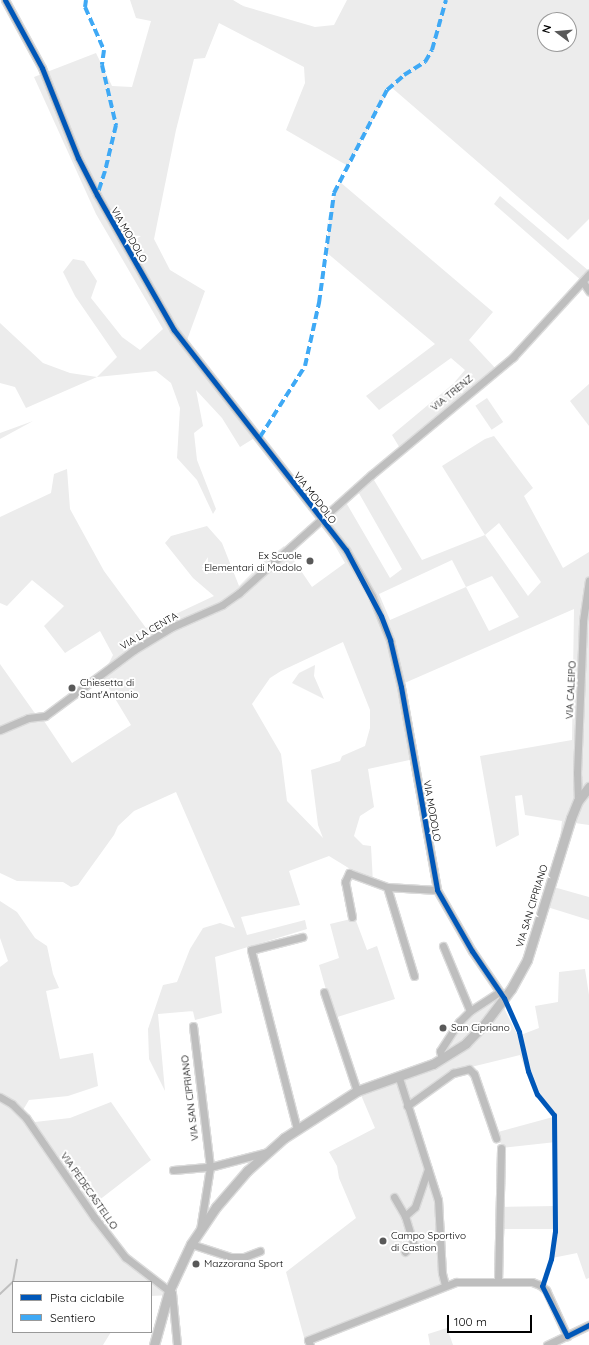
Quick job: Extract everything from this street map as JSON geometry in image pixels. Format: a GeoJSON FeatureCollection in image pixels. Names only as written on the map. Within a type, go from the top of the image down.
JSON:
{"type":"FeatureCollection","features":[{"type":"Feature","properties":{"kind":"main road","name":"VIA SAN CIPRIANO"},"geometry":{"type":"LineString","coordinates":[[154,1345],[169,1291],[191,1244],[232,1188],[267,1152],[298,1129],[357,1091],[399,1078],[442,1059],[473,1037],[530,952],[566,831],[578,801],[589,787]]}},
{"type":"Feature","properties":{"kind":"street","name":"VIA MODOLO"},"geometry":{"type":"LineString","coordinates":[[5,0],[42,68],[78,158],[97,195],[174,330],[260,437],[320,520],[346,550],[362,576],[390,640],[437,890],[457,927],[502,995]]}},
{"type":"Feature","properties":{"kind":"street","name":"VIA TRENZ"},"geometry":{"type":"LineString","coordinates":[[320,520],[456,402],[512,357],[589,274]]}},
{"type":"Feature","properties":{"kind":"street"},"geometry":{"type":"LineString","coordinates":[[583,282],[589,291]]}},
{"type":"Feature","properties":{"kind":"street","name":"VIA LA CENTA"},"geometry":{"type":"LineString","coordinates":[[0,730],[28,718],[44,716],[134,650],[172,627],[222,605],[239,594],[320,520]]}},
{"type":"Feature","properties":{"kind":"street","name":"VIA CALEIPO"},"geometry":{"type":"LineString","coordinates":[[578,801],[577,774],[583,621],[589,580]]}},
{"type":"Feature","properties":{"kind":"street"},"geometry":{"type":"LineString","coordinates":[[352,917],[345,882],[347,873],[387,887],[437,890]]}},
{"type":"Feature","properties":{"kind":"street"},"geometry":{"type":"LineString","coordinates":[[387,887],[414,976]]}},
{"type":"Feature","properties":{"kind":"street"},"geometry":{"type":"LineString","coordinates":[[298,1129],[251,950],[302,937]]}},
{"type":"Feature","properties":{"kind":"street"},"geometry":{"type":"LineString","coordinates":[[443,946],[470,1011]]}},
{"type":"Feature","properties":{"kind":"street"},"geometry":{"type":"LineString","coordinates":[[324,992],[357,1091]]}},
{"type":"Feature","properties":{"kind":"street","name":"VIA SAN CIPRIANO"},"geometry":{"type":"LineString","coordinates":[[442,1059],[440,1051],[470,1011],[502,995]]}},
{"type":"Feature","properties":{"kind":"street","name":"VIA SAN CIPRIANO"},"geometry":{"type":"LineString","coordinates":[[193,1026],[210,1167],[200,1230]]}},
{"type":"Feature","properties":{"kind":"street"},"geometry":{"type":"LineString","coordinates":[[407,1106],[453,1072],[469,1069],[474,1074],[496,1138]]}},
{"type":"Feature","properties":{"kind":"street"},"geometry":{"type":"LineString","coordinates":[[399,1078],[439,1205],[442,1273],[446,1285]]}},
{"type":"Feature","properties":{"kind":"street","name":"VIA PEDECASTELLO"},"geometry":{"type":"LineString","coordinates":[[0,1097],[12,1104],[30,1124],[94,1217],[125,1257],[169,1291]]}},
{"type":"Feature","properties":{"kind":"street"},"geometry":{"type":"LineString","coordinates":[[498,1282],[501,1148]]}},
{"type":"Feature","properties":{"kind":"street","name":"VIA SAN CIPRIANO"},"geometry":{"type":"LineString","coordinates":[[173,1170],[210,1167],[267,1152]]}},
{"type":"Feature","properties":{"kind":"street"},"geometry":{"type":"LineString","coordinates":[[405,1216],[415,1207],[428,1169]]}},
{"type":"Feature","properties":{"kind":"street"},"geometry":{"type":"LineString","coordinates":[[394,1197],[405,1216],[413,1243],[405,1252]]}},
{"type":"Feature","properties":{"kind":"street"},"geometry":{"type":"LineString","coordinates":[[191,1244],[231,1257],[244,1257],[260,1251]]}},
{"type":"Feature","properties":{"kind":"street"},"geometry":{"type":"LineString","coordinates":[[309,1342],[456,1282],[532,1282],[542,1286],[567,1336]]}},
{"type":"Feature","properties":{"kind":"street"},"geometry":{"type":"LineString","coordinates":[[169,1291],[173,1299],[177,1345]]}},
{"type":"Feature","properties":{"kind":"street"},"geometry":{"type":"LineString","coordinates":[[546,1345],[589,1325]]}},
{"type":"Feature","properties":{"kind":"shaded area"},"geometry":{"type":"Polygon","coordinates":[[[130,0],[233,0],[243,6],[315,27],[334,25],[347,0],[589,0],[589,219],[568,240],[391,87],[348,166],[286,130],[305,83],[304,67],[219,23],[205,58],[194,59],[176,130],[154,239],[170,270],[205,291],[187,340],[261,434],[240,447],[222,418],[196,390],[203,426],[194,433],[197,460],[216,509],[213,514],[197,480],[177,458],[180,408],[171,383],[156,371],[97,377],[117,357],[75,296],[63,272],[73,259],[84,261],[97,281],[91,298],[122,337],[140,350],[163,329],[96,214],[34,77],[96,53],[112,86],[132,87],[151,21],[136,18],[130,0]]]}},
{"type":"Feature","properties":{"kind":"shaded area"},"geometry":{"type":"Polygon","coordinates":[[[340,182],[493,312],[469,340],[497,370],[401,450],[392,435],[453,384],[465,370],[451,358],[379,410],[366,396],[435,344],[326,252],[331,204],[340,182]]]}},
{"type":"Feature","properties":{"kind":"shaded area"},"geometry":{"type":"Polygon","coordinates":[[[500,196],[589,271],[589,292],[583,282],[494,204],[500,196]]]}},
{"type":"Feature","properties":{"kind":"shaded area"},"geometry":{"type":"Polygon","coordinates":[[[0,323],[43,363],[70,373],[97,377],[26,408],[15,387],[0,383],[0,323]]]}},
{"type":"Feature","properties":{"kind":"shaded area"},"geometry":{"type":"Polygon","coordinates":[[[589,384],[589,426],[570,401],[589,384]]]}},
{"type":"Feature","properties":{"kind":"shaded area"},"geometry":{"type":"Polygon","coordinates":[[[487,398],[503,422],[492,430],[475,406],[487,398]]]}},
{"type":"Feature","properties":{"kind":"shaded area"},"geometry":{"type":"Polygon","coordinates":[[[33,421],[0,439],[0,433],[33,421]]]}},
{"type":"Feature","properties":{"kind":"shaded area"},"geometry":{"type":"Polygon","coordinates":[[[494,436],[533,488],[524,496],[563,568],[589,552],[589,825],[575,823],[563,864],[557,862],[562,821],[525,815],[522,795],[515,796],[519,835],[496,847],[480,756],[572,740],[574,609],[400,685],[414,759],[368,769],[374,807],[360,816],[354,836],[363,845],[371,846],[373,883],[329,856],[289,871],[300,905],[241,917],[247,935],[305,920],[307,929],[215,957],[222,1013],[195,1020],[193,1011],[158,1014],[165,1091],[149,1059],[148,1029],[163,985],[177,982],[190,949],[203,928],[220,923],[235,928],[176,792],[134,811],[118,826],[114,835],[78,885],[71,887],[63,882],[17,881],[0,873],[0,664],[34,712],[44,721],[72,763],[131,725],[102,677],[113,655],[100,631],[65,653],[44,626],[64,606],[32,580],[7,606],[0,603],[0,517],[51,493],[54,474],[67,469],[70,509],[104,571],[146,628],[214,596],[193,578],[165,543],[171,536],[207,526],[222,543],[239,586],[262,563],[284,546],[312,587],[345,563],[320,520],[344,499],[390,578],[402,569],[356,488],[371,475],[422,560],[485,535],[442,466],[485,439],[494,436]],[[499,523],[485,535],[528,596],[541,582],[499,523]],[[452,560],[379,594],[390,620],[466,587],[452,560]],[[492,576],[466,587],[489,631],[519,617],[492,576]],[[343,642],[281,671],[270,678],[252,704],[281,754],[287,801],[323,838],[318,825],[311,770],[340,761],[342,756],[365,746],[370,728],[370,710],[343,642]]]}},
{"type":"Feature","properties":{"kind":"shaded area"},"geometry":{"type":"Polygon","coordinates":[[[315,665],[314,676],[324,699],[292,683],[299,673],[315,665]]]}},
{"type":"Feature","properties":{"kind":"shaded area"},"geometry":{"type":"Polygon","coordinates":[[[550,886],[589,897],[589,920],[544,906],[550,886]]]}},
{"type":"Feature","properties":{"kind":"shaded area"},"geometry":{"type":"Polygon","coordinates":[[[0,901],[17,912],[35,938],[47,946],[53,974],[59,988],[46,991],[60,1059],[93,1053],[98,1086],[68,1096],[29,1100],[23,1110],[35,1122],[70,1118],[111,1102],[151,1160],[85,1211],[127,1262],[152,1281],[12,1281],[12,1333],[110,1333],[103,1345],[0,1345],[0,967],[8,961],[0,938],[0,901]]]}},
{"type":"Feature","properties":{"kind":"shaded area"},"geometry":{"type":"Polygon","coordinates":[[[355,918],[367,950],[377,946],[395,999],[334,1018],[319,965],[339,958],[330,924],[355,918]]]}},
{"type":"Feature","properties":{"kind":"shaded area"},"geometry":{"type":"Polygon","coordinates":[[[585,969],[589,995],[589,1278],[586,1279],[577,1253],[552,1258],[556,1229],[498,1229],[499,1207],[556,1206],[556,1142],[502,1148],[498,1135],[498,1132],[553,1117],[537,1088],[531,1085],[520,1055],[467,1068],[407,1105],[439,1200],[442,1285],[305,1341],[286,1272],[356,1218],[339,1178],[337,1166],[329,1152],[375,1128],[358,1088],[428,1062],[442,1054],[463,1021],[493,998],[499,998],[518,1036],[539,1028],[535,1006],[558,1002],[559,972],[585,969]]]}},
{"type":"Feature","properties":{"kind":"shaded area"},"geometry":{"type":"Polygon","coordinates":[[[152,1281],[170,1295],[152,1296],[152,1281]]]}},
{"type":"Feature","properties":{"kind":"shaded area"},"geometry":{"type":"Polygon","coordinates":[[[447,1328],[453,1345],[430,1345],[428,1334],[447,1328]]]}},
{"type":"Feature","properties":{"kind":"waterway"},"geometry":{"type":"LineString","coordinates":[[13,1281],[17,1260]]}},
{"type":"Feature","properties":{"kind":"waterway"},"geometry":{"type":"LineString","coordinates":[[0,1294],[12,1283]]}},
{"type":"Feature","properties":{"kind":"marked path"},"geometry":{"type":"LineString","coordinates":[[86,0],[85,7],[104,50],[102,65],[116,125],[105,171],[97,195]]}},
{"type":"Feature","properties":{"kind":"marked path"},"geometry":{"type":"LineString","coordinates":[[260,437],[305,366],[319,303],[334,193],[387,90],[404,75],[425,62],[432,50],[446,0]]}},
{"type":"Feature","properties":{"kind":"cycle path"},"geometry":{"type":"LineString","coordinates":[[5,0],[42,68],[78,158],[97,195],[174,330],[346,550],[381,616],[390,640],[401,687],[437,890],[472,951],[504,998],[519,1032],[528,1071],[537,1094],[554,1115],[555,1231],[551,1259],[542,1286],[567,1336],[589,1325]]}},
{"type":"Feature","properties":{"kind":"place","name":"Ex Scuole Elementari di Modolo"},"geometry":{"type":"Point","coordinates":[310,561]}},
{"type":"Feature","properties":{"kind":"place","name":"Chiesetta di Sant'Antonio"},"geometry":{"type":"Point","coordinates":[72,688]}},
{"type":"Feature","properties":{"kind":"place","name":"San Cipriano"},"geometry":{"type":"Point","coordinates":[443,1028]}},
{"type":"Feature","properties":{"kind":"place","name":"Campo Sportivo di Castion"},"geometry":{"type":"Point","coordinates":[383,1241]}},
{"type":"Feature","properties":{"kind":"place","name":"Mazzorana Sport"},"geometry":{"type":"Point","coordinates":[196,1264]}}]}
